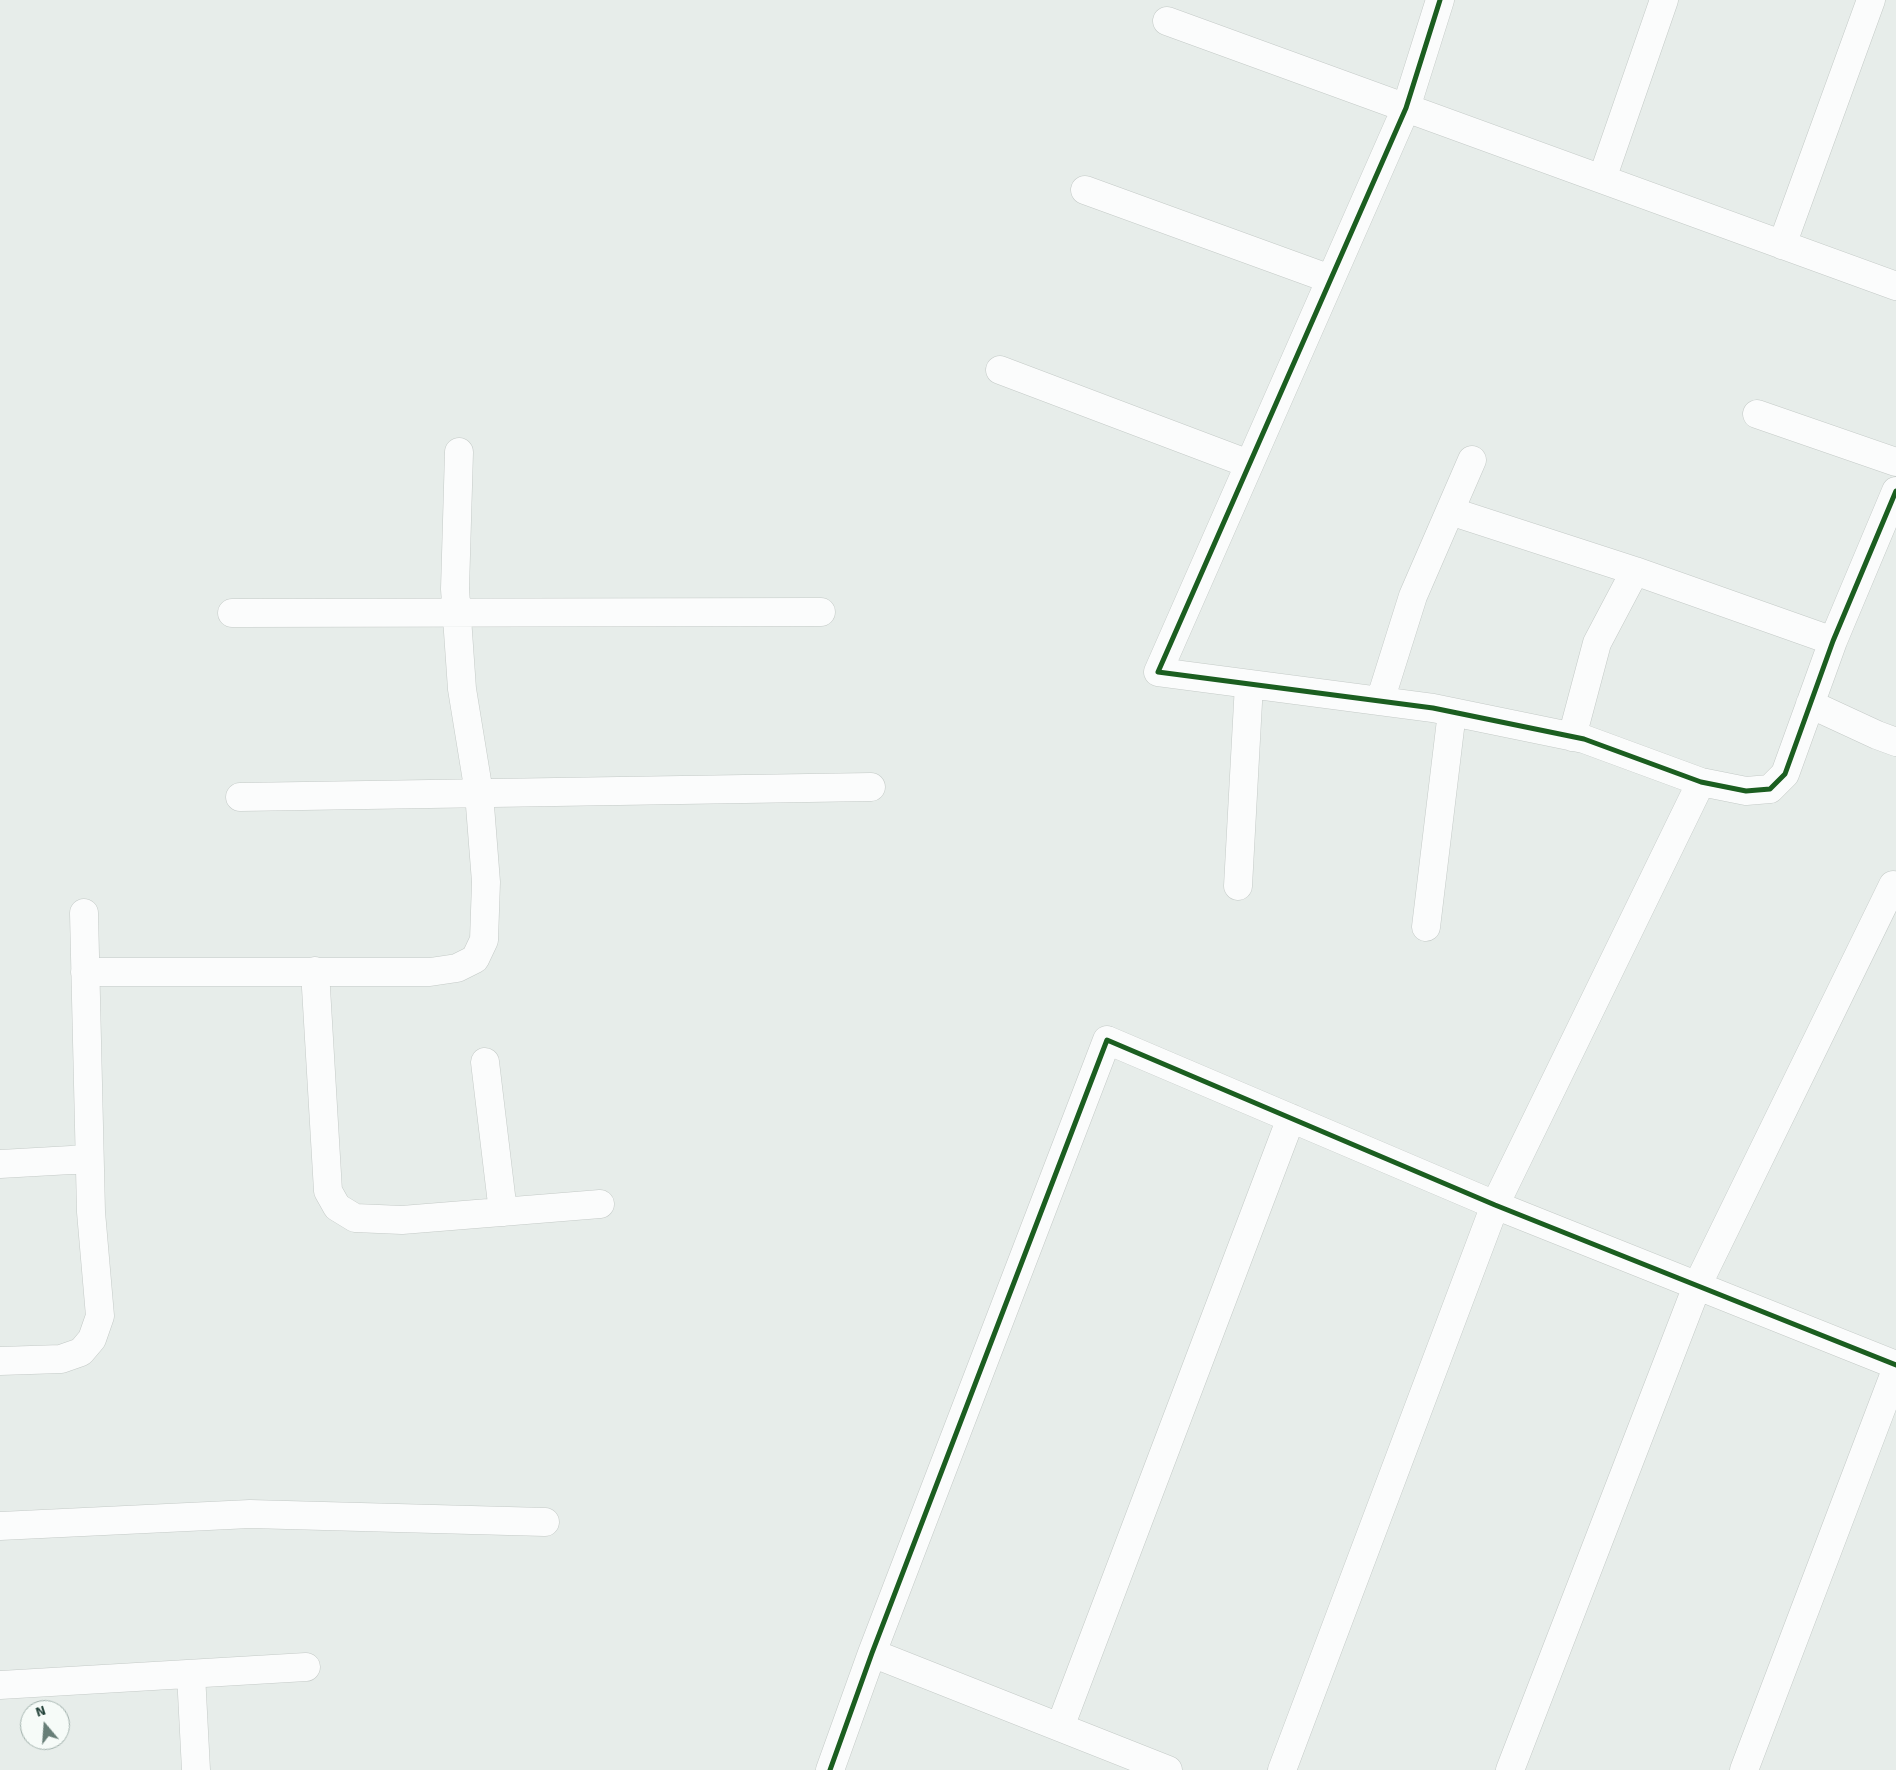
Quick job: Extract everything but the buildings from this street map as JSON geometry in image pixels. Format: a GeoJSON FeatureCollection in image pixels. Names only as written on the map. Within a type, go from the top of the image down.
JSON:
{"type":"FeatureCollection","features":[{"type":"Feature","properties":{"kind":"street"},"geometry":{"type":"LineString","coordinates":[[1440,0],[1406,108],[1158,672],[1452,712],[1584,740],[1701,782],[1746,791],[1770,788],[1785,774],[1833,641],[1894,501]]}},
{"type":"Feature","properties":{"kind":"street"},"geometry":{"type":"LineString","coordinates":[[1602,179],[1664,0]]}},
{"type":"Feature","properties":{"kind":"street"},"geometry":{"type":"LineString","coordinates":[[1782,245],[1871,0]]}},
{"type":"Feature","properties":{"kind":"street"},"geometry":{"type":"LineString","coordinates":[[1167,21],[1896,286]]}},
{"type":"Feature","properties":{"kind":"street"},"geometry":{"type":"LineString","coordinates":[[1085,190],[1330,279]]}},
{"type":"Feature","properties":{"kind":"street"},"geometry":{"type":"LineString","coordinates":[[1000,370],[1249,464]]}},
{"type":"Feature","properties":{"kind":"street"},"geometry":{"type":"LineString","coordinates":[[1757,414],[1896,462]]}},
{"type":"Feature","properties":{"kind":"street"},"geometry":{"type":"LineString","coordinates":[[85,972],[430,972],[457,968],[475,959],[484,940],[486,882],[478,793],[462,689],[455,589],[459,452]]}},
{"type":"Feature","properties":{"kind":"street"},"geometry":{"type":"LineString","coordinates":[[1380,701],[1413,596],[1472,460]]}},
{"type":"Feature","properties":{"kind":"street"},"geometry":{"type":"LineString","coordinates":[[1450,510],[1635,571],[1833,641]]}},
{"type":"Feature","properties":{"kind":"street"},"geometry":{"type":"LineString","coordinates":[[1572,737],[1597,643],[1635,571]]}},
{"type":"Feature","properties":{"kind":"street"},"geometry":{"type":"LineString","coordinates":[[232,613],[821,612]]}},
{"type":"Feature","properties":{"kind":"street"},"geometry":{"type":"LineString","coordinates":[[1238,886],[1249,684]]}},
{"type":"Feature","properties":{"kind":"street"},"geometry":{"type":"LineString","coordinates":[[1810,704],[1876,735],[1896,742]]}},
{"type":"Feature","properties":{"kind":"street"},"geometry":{"type":"LineString","coordinates":[[1426,927],[1452,712]]}},
{"type":"Feature","properties":{"kind":"street"},"geometry":{"type":"LineString","coordinates":[[1282,1770],[1495,1206],[1701,782]]}},
{"type":"Feature","properties":{"kind":"street"},"geometry":{"type":"LineString","coordinates":[[240,797],[871,787]]}},
{"type":"Feature","properties":{"kind":"street"},"geometry":{"type":"LineString","coordinates":[[1510,1770],[1696,1286],[1893,885]]}},
{"type":"Feature","properties":{"kind":"street"},"geometry":{"type":"LineString","coordinates":[[0,1360],[61,1359],[81,1352],[92,1339],[100,1316],[91,1212],[84,913]]}},
{"type":"Feature","properties":{"kind":"street"},"geometry":{"type":"LineString","coordinates":[[315,971],[328,1192],[337,1207],[355,1218],[402,1220],[600,1204]]}},
{"type":"Feature","properties":{"kind":"street"},"geometry":{"type":"LineString","coordinates":[[830,1770],[872,1653],[1107,1040],[1495,1206],[1896,1366]]}},
{"type":"Feature","properties":{"kind":"street"},"geometry":{"type":"LineString","coordinates":[[485,1062],[503,1212]]}},
{"type":"Feature","properties":{"kind":"street"},"geometry":{"type":"LineString","coordinates":[[1060,1727],[1291,1118]]}},
{"type":"Feature","properties":{"kind":"street"},"geometry":{"type":"LineString","coordinates":[[0,1164],[89,1159]]}},
{"type":"Feature","properties":{"kind":"street"},"geometry":{"type":"LineString","coordinates":[[1744,1770],[1896,1370]]}},
{"type":"Feature","properties":{"kind":"street"},"geometry":{"type":"LineString","coordinates":[[0,1526],[250,1514],[545,1522]]}},
{"type":"Feature","properties":{"kind":"street"},"geometry":{"type":"LineString","coordinates":[[872,1653],[1168,1770]]}},
{"type":"Feature","properties":{"kind":"street"},"geometry":{"type":"LineString","coordinates":[[0,1685],[306,1667]]}},
{"type":"Feature","properties":{"kind":"street"},"geometry":{"type":"LineString","coordinates":[[191,1674],[196,1770]]}},
{"type":"Feature","properties":{"kind":"cycle path"},"geometry":{"type":"LineString","coordinates":[[1440,0],[1406,108],[1158,672],[1433,708],[1584,739],[1701,782],[1746,791],[1770,789],[1785,774],[1833,641],[1896,491]]}},
{"type":"Feature","properties":{"kind":"cycle path"},"geometry":{"type":"LineString","coordinates":[[830,1770],[872,1653],[1107,1040],[1495,1205],[1896,1365]]}}]}
